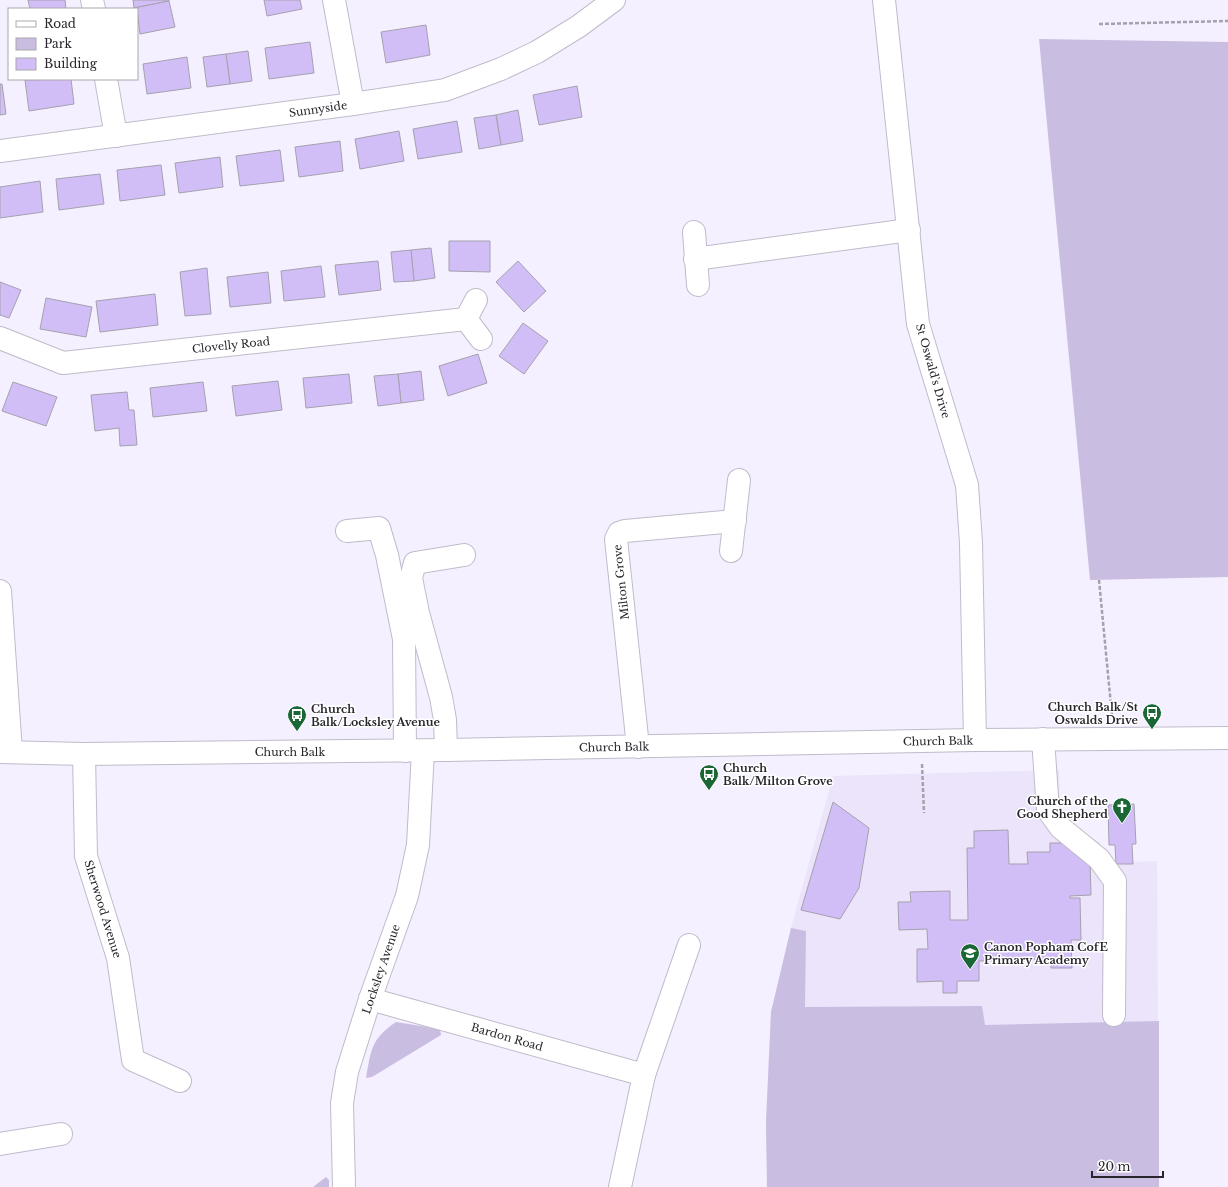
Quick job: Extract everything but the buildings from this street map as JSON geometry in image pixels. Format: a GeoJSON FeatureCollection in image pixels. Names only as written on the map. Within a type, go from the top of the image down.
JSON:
{"type":"FeatureCollection","features":[{"type":"Feature","properties":{"kind":"street"},"geometry":{"type":"LineString","coordinates":[[334,0],[353,104]]}},
{"type":"Feature","properties":{"kind":"street","name":"Sunnyside"},"geometry":{"type":"LineString","coordinates":[[0,151],[353,104],[445,90],[501,69],[537,52],[579,26],[614,0]]}},
{"type":"Feature","properties":{"kind":"street","name":"St Oswald's Drive"},"geometry":{"type":"LineString","coordinates":[[884,0],[918,324],[967,485],[971,543],[975,740]]}},
{"type":"Feature","properties":{"kind":"street"},"geometry":{"type":"LineString","coordinates":[[106,80],[116,136]]}},
{"type":"Feature","properties":{"kind":"street"},"geometry":{"type":"LineString","coordinates":[[695,259],[909,230]]}},
{"type":"Feature","properties":{"kind":"street"},"geometry":{"type":"LineString","coordinates":[[694,232],[698,285]]}},
{"type":"Feature","properties":{"kind":"street"},"geometry":{"type":"LineString","coordinates":[[476,300],[466,319],[481,339]]}},
{"type":"Feature","properties":{"kind":"street","name":"Clovelly Road"},"geometry":{"type":"LineString","coordinates":[[0,338],[63,363],[466,319]]}},
{"type":"Feature","properties":{"kind":"street"},"geometry":{"type":"LineString","coordinates":[[732,551],[739,480]]}},
{"type":"Feature","properties":{"kind":"street","name":"Milton Grove"},"geometry":{"type":"LineString","coordinates":[[638,747],[616,539],[619,533],[625,531],[735,521]]}},
{"type":"Feature","properties":{"kind":"street","name":"Locksley Avenue"},"geometry":{"type":"LineString","coordinates":[[344,1187],[342,1103],[347,1072],[370,999],[407,896],[418,845],[414,751],[404,639],[387,555],[378,528],[347,531]]}},
{"type":"Feature","properties":{"kind":"street"},"geometry":{"type":"LineString","coordinates":[[446,750],[445,720],[418,613],[411,578],[415,563],[464,555]]}},
{"type":"Feature","properties":{"kind":"street"},"geometry":{"type":"LineString","coordinates":[[0,591],[5,752]]}},
{"type":"Feature","properties":{"kind":"street","name":"Church Balk"},"geometry":{"type":"LineString","coordinates":[[5,752],[84,754],[414,751],[975,740],[1228,738]]}},
{"type":"Feature","properties":{"kind":"street"},"geometry":{"type":"LineString","coordinates":[[1043,739],[1048,810],[1061,828],[1099,859],[1115,881],[1114,1015]]}},
{"type":"Feature","properties":{"kind":"street","name":"Sherwood Avenue"},"geometry":{"type":"LineString","coordinates":[[84,754],[86,856],[118,958],[133,1060],[180,1081]]}},
{"type":"Feature","properties":{"kind":"street"},"geometry":{"type":"LineString","coordinates":[[620,1187],[644,1075],[689,945]]}},
{"type":"Feature","properties":{"kind":"street","name":"Bardon Road"},"geometry":{"type":"LineString","coordinates":[[370,999],[644,1075]]}},
{"type":"Feature","properties":{"kind":"street"},"geometry":{"type":"LineString","coordinates":[[0,1144],[61,1134]]}},
{"type":"Feature","properties":{"kind":"path"},"geometry":{"type":"LineString","coordinates":[[1099,24],[1228,21]]}},
{"type":"Feature","properties":{"kind":"path"},"geometry":{"type":"LineString","coordinates":[[1099,580],[1114,739]]}},
{"type":"Feature","properties":{"kind":"path"},"geometry":{"type":"LineString","coordinates":[[922,741],[924,813]]}},
{"type":"Feature","properties":{"kind":"shaded area","name":"Canon Popham CofE Primary Academy"},"geometry":{"type":"Polygon","coordinates":[[[1059,770],[1060,814],[1075,828],[1099,842],[1113,863],[1157,861],[1159,1187],[767,1187],[766,1122],[771,1012],[791,928],[833,776],[1059,770]]]}},
{"type":"Feature","properties":{"kind":"green space"},"geometry":{"type":"Polygon","coordinates":[[[1039,39],[1228,42],[1228,577],[1090,580],[1039,39]]]}},
{"type":"Feature","properties":{"kind":"green space"},"geometry":{"type":"Polygon","coordinates":[[[791,928],[806,931],[805,1007],[982,1006],[985,1025],[1159,1021],[1159,1187],[767,1187],[766,1122],[771,1012],[791,928]]]}},
{"type":"Feature","properties":{"kind":"green space"},"geometry":{"type":"Polygon","coordinates":[[[396,1022],[440,1029],[441,1035],[372,1077],[366,1078],[371,1052],[377,1040],[381,1034],[396,1022]]]}},
{"type":"Feature","properties":{"kind":"green space"},"geometry":{"type":"Polygon","coordinates":[[[326,1177],[329,1180],[329,1187],[313,1187],[326,1177]]]}},
{"type":"Feature","properties":{"kind":"place","name":"Church Balk/St Oswalds Drive"},"geometry":{"type":"Point","coordinates":[1152,730]}},
{"type":"Feature","properties":{"kind":"place","name":"Church Balk/Locksley Avenue"},"geometry":{"type":"Point","coordinates":[297,732]}},
{"type":"Feature","properties":{"kind":"place","name":"Church Balk/Milton Grove"},"geometry":{"type":"Point","coordinates":[709,791]}},
{"type":"Feature","properties":{"kind":"place","name":"Church of the Good Shepherd"},"geometry":{"type":"Point","coordinates":[1122,824]}},
{"type":"Feature","properties":{"kind":"place","name":"Canon Popham CofE Primary Academy"},"geometry":{"type":"Point","coordinates":[970,970]}}]}
